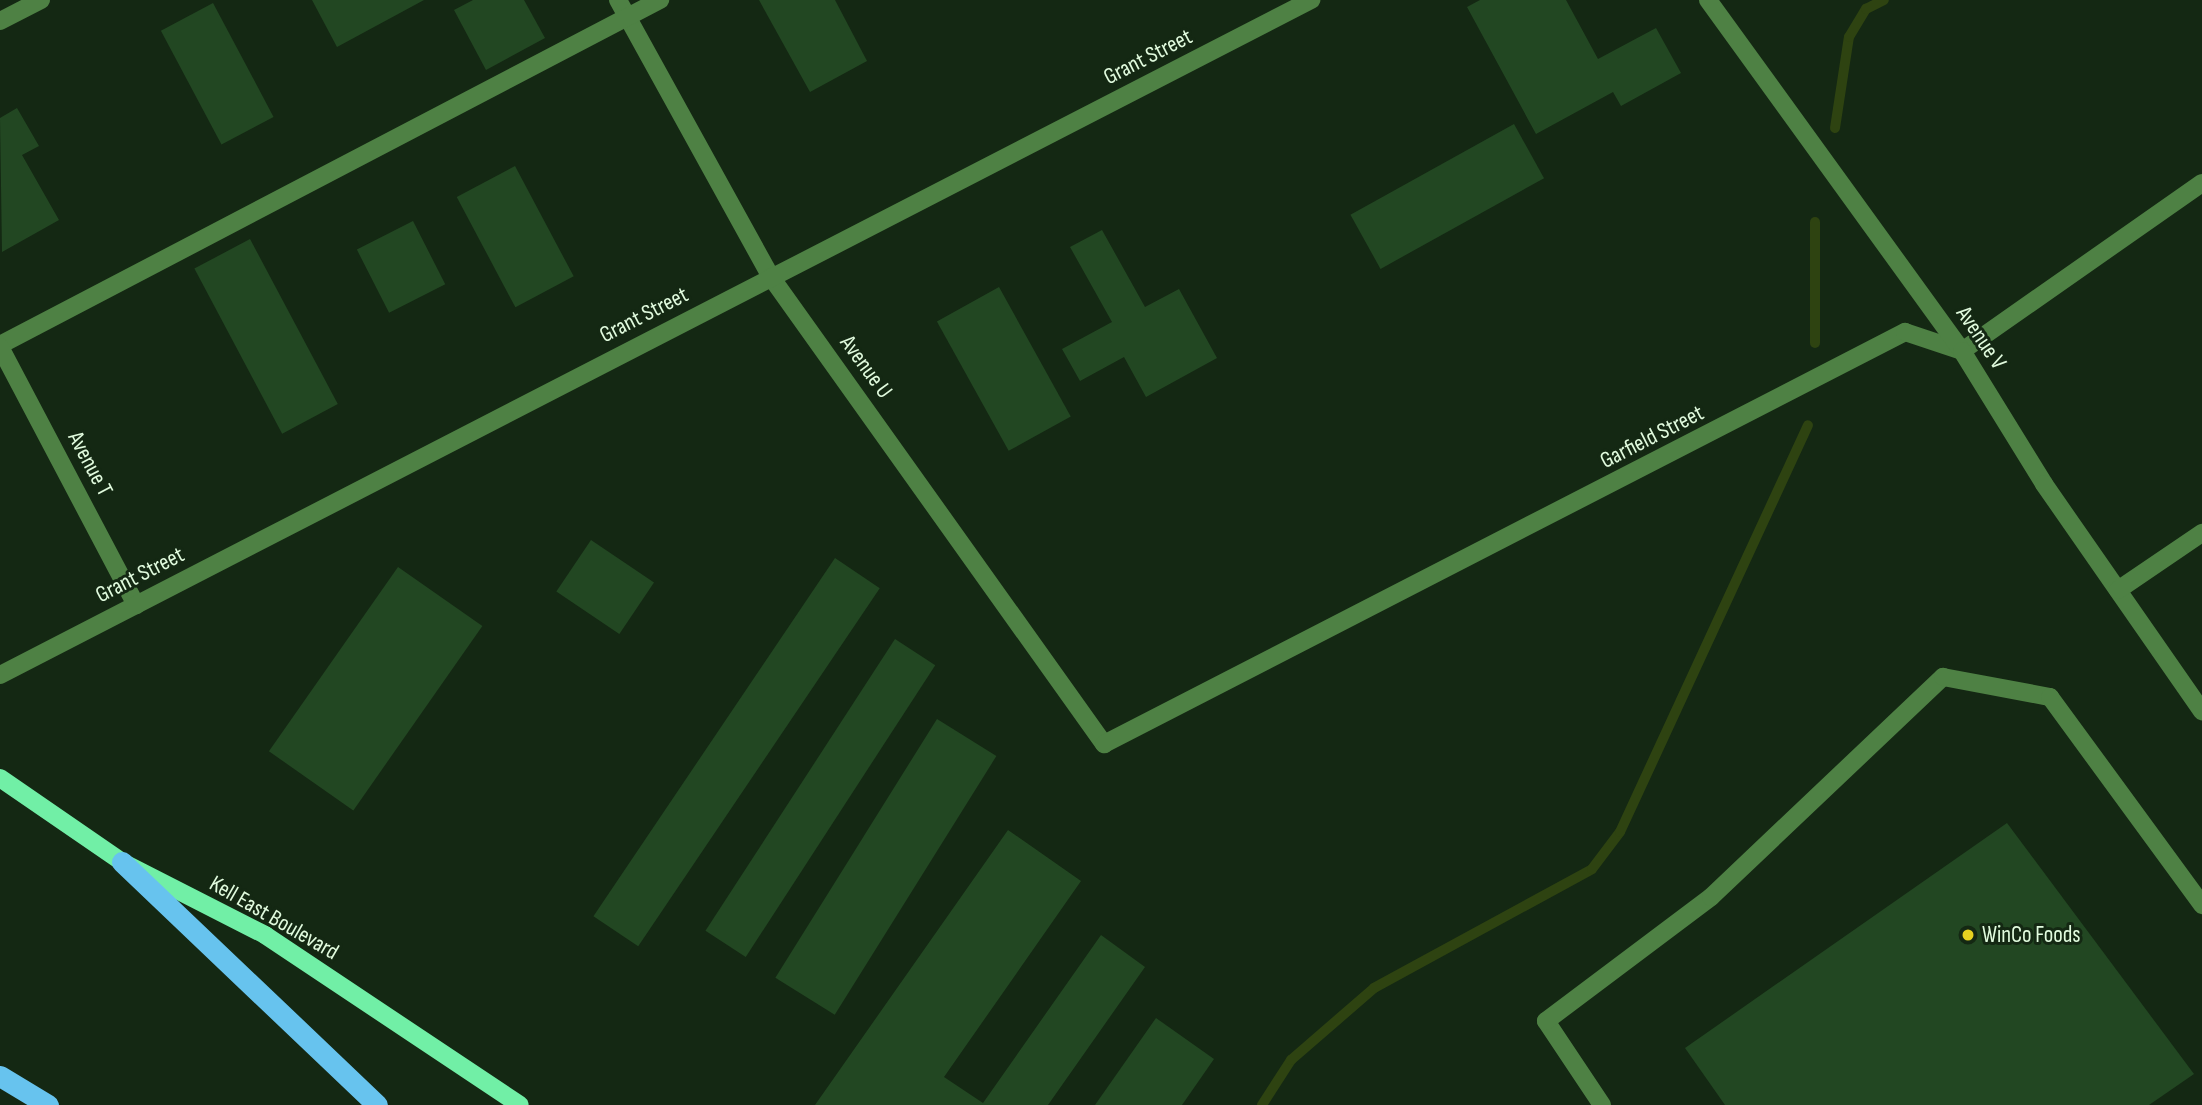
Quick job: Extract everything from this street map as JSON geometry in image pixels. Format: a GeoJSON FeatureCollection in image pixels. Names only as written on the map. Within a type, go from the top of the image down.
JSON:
{"type":"FeatureCollection","features":[{"type":"Feature","properties":{"kind":"highway"},"geometry":{"type":"LineString","coordinates":[[122,862],[377,1105]]}},
{"type":"Feature","properties":{"kind":"highway"},"geometry":{"type":"LineString","coordinates":[[0,1076],[48,1105]]}},
{"type":"Feature","properties":{"kind":"main road","name":"Kell East Boulevard"},"geometry":{"type":"LineString","coordinates":[[0,778],[122,862],[265,935],[520,1105]]}},
{"type":"Feature","properties":{"kind":"street"},"geometry":{"type":"LineString","coordinates":[[0,21],[41,0]]}},
{"type":"Feature","properties":{"kind":"street","name":"Avenue U"},"geometry":{"type":"LineString","coordinates":[[618,0],[771,277],[1104,744]]}},
{"type":"Feature","properties":{"kind":"street"},"geometry":{"type":"LineString","coordinates":[[0,346],[660,0]]}},
{"type":"Feature","properties":{"kind":"street","name":"Grant Street"},"geometry":{"type":"LineString","coordinates":[[0,676],[1311,0]]}},
{"type":"Feature","properties":{"kind":"street","name":"Avenue V"},"geometry":{"type":"LineString","coordinates":[[1707,0],[1962,351],[2118,590],[2202,711]]}},
{"type":"Feature","properties":{"kind":"street"},"geometry":{"type":"LineString","coordinates":[[1962,351],[2202,183]]}},
{"type":"Feature","properties":{"kind":"street","name":"Garfield Street"},"geometry":{"type":"LineString","coordinates":[[1104,744],[1905,331],[1962,351]]}},
{"type":"Feature","properties":{"kind":"street","name":"Avenue T"},"geometry":{"type":"LineString","coordinates":[[0,346],[136,605]]}},
{"type":"Feature","properties":{"kind":"street"},"geometry":{"type":"LineString","coordinates":[[2118,590],[2202,533]]}},
{"type":"Feature","properties":{"kind":"street"},"geometry":{"type":"LineString","coordinates":[[1602,1105],[1546,1021],[1711,897],[1943,677],[2050,697],[2202,905]]}},
{"type":"Feature","properties":{"kind":"building"},"geometry":{"type":"Polygon","coordinates":[[[312,0],[424,0],[337,47],[312,0]]]}},
{"type":"Feature","properties":{"kind":"building"},"geometry":{"type":"Polygon","coordinates":[[[473,0],[524,0],[545,38],[486,70],[454,10],[473,0]]]}},
{"type":"Feature","properties":{"kind":"building"},"geometry":{"type":"Polygon","coordinates":[[[759,0],[835,0],[867,61],[810,92],[759,0]]]}},
{"type":"Feature","properties":{"kind":"building"},"geometry":{"type":"Polygon","coordinates":[[[1480,0],[1566,0],[1598,59],[1656,28],[1681,73],[1621,106],[1613,92],[1536,134],[1467,7],[1480,0]]]}},
{"type":"Feature","properties":{"kind":"building"},"geometry":{"type":"Polygon","coordinates":[[[213,3],[274,117],[221,145],[161,31],[213,3]]]}},
{"type":"Feature","properties":{"kind":"building"},"geometry":{"type":"Polygon","coordinates":[[[17,108],[39,146],[22,155],[59,220],[2,252],[0,118],[17,108]]]}},
{"type":"Feature","properties":{"kind":"building"},"geometry":{"type":"Polygon","coordinates":[[[1514,124],[1544,178],[1381,269],[1350,215],[1514,124]]]}},
{"type":"Feature","properties":{"kind":"building"},"geometry":{"type":"Polygon","coordinates":[[[515,166],[574,276],[515,307],[457,197],[515,166]]]}},
{"type":"Feature","properties":{"kind":"building"},"geometry":{"type":"Polygon","coordinates":[[[413,221],[445,284],[389,313],[357,250],[413,221]]]}},
{"type":"Feature","properties":{"kind":"building"},"geometry":{"type":"Polygon","coordinates":[[[1102,230],[1145,307],[1179,289],[1217,358],[1146,397],[1124,357],[1080,381],[1062,349],[1112,322],[1070,247],[1102,230]]]}},
{"type":"Feature","properties":{"kind":"building"},"geometry":{"type":"Polygon","coordinates":[[[250,239],[338,404],[282,434],[194,269],[250,239]]]}},
{"type":"Feature","properties":{"kind":"building"},"geometry":{"type":"Polygon","coordinates":[[[999,287],[1071,416],[1009,451],[937,321],[999,287]]]}},
{"type":"Feature","properties":{"kind":"building"},"geometry":{"type":"Polygon","coordinates":[[[591,540],[654,582],[619,634],[556,591],[591,540]]]}},
{"type":"Feature","properties":{"kind":"building"},"geometry":{"type":"Polygon","coordinates":[[[835,558],[880,588],[638,946],[593,916],[835,558]]]}},
{"type":"Feature","properties":{"kind":"building"},"geometry":{"type":"Polygon","coordinates":[[[398,567],[482,626],[353,810],[269,751],[398,567]]]}},
{"type":"Feature","properties":{"kind":"building"},"geometry":{"type":"Polygon","coordinates":[[[895,639],[935,665],[746,957],[705,931],[895,639]]]}},
{"type":"Feature","properties":{"kind":"building"},"geometry":{"type":"Polygon","coordinates":[[[937,719],[996,756],[835,1015],[775,978],[937,719]]]}},
{"type":"Feature","properties":{"kind":"building","name":"WinCo Foods"},"geometry":{"type":"Polygon","coordinates":[[[2007,823],[2194,1074],[2149,1105],[1725,1105],[1685,1048],[2007,823]]]}},
{"type":"Feature","properties":{"kind":"building"},"geometry":{"type":"Polygon","coordinates":[[[1008,830],[1081,881],[944,1077],[983,1103],[1101,935],[1145,967],[1048,1105],[815,1105],[1008,830]]]}},
{"type":"Feature","properties":{"kind":"building"},"geometry":{"type":"Polygon","coordinates":[[[1156,1018],[1214,1059],[1182,1105],[1095,1105],[1156,1018]]]}},
{"type":"Feature","properties":{"kind":"waterway"},"geometry":{"type":"LineString","coordinates":[[1835,128],[1849,37],[1866,9],[1884,0]]}},
{"type":"Feature","properties":{"kind":"waterway"},"geometry":{"type":"LineString","coordinates":[[1815,222],[1815,343]]}},
{"type":"Feature","properties":{"kind":"waterway"},"geometry":{"type":"LineString","coordinates":[[1262,1105],[1291,1060],[1374,988],[1592,869],[1620,832],[1808,425]]}},
{"type":"Feature","properties":{"kind":"place","name":"WinCo Foods"},"geometry":{"type":"Point","coordinates":[1968,935]}}]}
